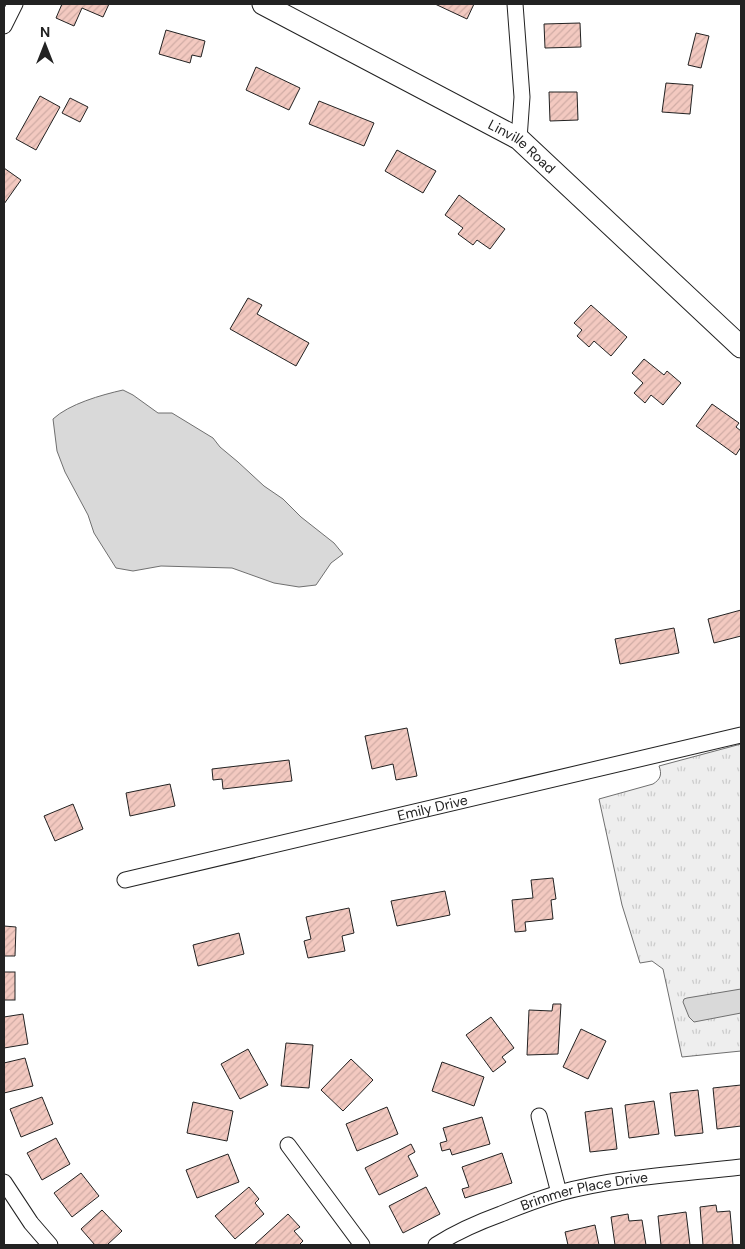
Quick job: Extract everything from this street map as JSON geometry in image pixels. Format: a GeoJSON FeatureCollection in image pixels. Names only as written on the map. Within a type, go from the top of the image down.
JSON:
{"type":"FeatureCollection","features":[{"type":"Feature","properties":{"kind":"main road","name":"Linville Road"},"geometry":{"type":"LineString","coordinates":[[263,4],[519,139],[741,347]]}},
{"type":"Feature","properties":{"kind":"street"},"geometry":{"type":"LineString","coordinates":[[4,26],[15,4]]}},
{"type":"Feature","properties":{"kind":"street"},"geometry":{"type":"LineString","coordinates":[[515,4],[522,97],[519,139]]}},
{"type":"Feature","properties":{"kind":"street","name":"Emily Drive"},"geometry":{"type":"LineString","coordinates":[[125,880],[741,735]]}},
{"type":"Feature","properties":{"kind":"street"},"geometry":{"type":"LineString","coordinates":[[538,1116],[559,1193]]}},
{"type":"Feature","properties":{"kind":"street"},"geometry":{"type":"LineString","coordinates":[[288,1145],[362,1245]]}},
{"type":"Feature","properties":{"kind":"street","name":"Brimmer Place Drive"},"geometry":{"type":"LineString","coordinates":[[436,1245],[478,1223],[559,1193],[599,1185],[741,1167]]}},
{"type":"Feature","properties":{"kind":"street"},"geometry":{"type":"LineString","coordinates":[[4,1182],[31,1223],[50,1245]]}},
{"type":"Feature","properties":{"kind":"green space"},"geometry":{"type":"Polygon","coordinates":[[[741,744],[741,1051],[682,1057],[663,969],[652,961],[640,963],[622,905],[599,799],[653,784],[660,776],[659,766],[741,744]]]}},
{"type":"Feature","properties":{"kind":"shaded area"},"geometry":{"type":"Polygon","coordinates":[[[123,390],[158,413],[172,413],[213,438],[220,447],[264,486],[283,499],[301,517],[334,543],[343,554],[331,563],[316,585],[299,587],[274,583],[232,568],[161,566],[133,571],[116,568],[94,533],[88,515],[65,472],[57,451],[53,419],[68,409],[95,397],[123,390]]]}},
{"type":"Feature","properties":{"kind":"shaded area"},"geometry":{"type":"Polygon","coordinates":[[[741,989],[741,1013],[694,1022],[689,1017],[683,1002],[687,998],[741,989]]]}},
{"type":"Feature","properties":{"kind":"building"},"geometry":{"type":"Polygon","coordinates":[[[62,4],[109,4],[103,17],[82,8],[74,26],[56,18],[62,4]]]}},
{"type":"Feature","properties":{"kind":"building"},"geometry":{"type":"Polygon","coordinates":[[[435,4],[474,4],[467,19],[435,4]]]}},
{"type":"Feature","properties":{"kind":"building"},"geometry":{"type":"Polygon","coordinates":[[[580,23],[581,47],[545,48],[544,24],[580,23]]]}},
{"type":"Feature","properties":{"kind":"building"},"geometry":{"type":"Polygon","coordinates":[[[166,30],[205,41],[201,57],[192,55],[190,63],[159,54],[166,30]]]}},
{"type":"Feature","properties":{"kind":"building"},"geometry":{"type":"Polygon","coordinates":[[[696,33],[709,36],[701,68],[688,65],[696,33]]]}},
{"type":"Feature","properties":{"kind":"building"},"geometry":{"type":"Polygon","coordinates":[[[256,67],[300,88],[289,110],[246,90],[256,67]]]}},
{"type":"Feature","properties":{"kind":"building"},"geometry":{"type":"Polygon","coordinates":[[[666,83],[693,85],[690,114],[662,112],[666,83]]]}},
{"type":"Feature","properties":{"kind":"building"},"geometry":{"type":"Polygon","coordinates":[[[549,92],[577,92],[578,120],[550,121],[549,92]]]}},
{"type":"Feature","properties":{"kind":"building"},"geometry":{"type":"Polygon","coordinates":[[[40,96],[60,107],[36,150],[16,139],[40,96]]]}},
{"type":"Feature","properties":{"kind":"building"},"geometry":{"type":"Polygon","coordinates":[[[70,98],[88,107],[80,122],[62,113],[70,98]]]}},
{"type":"Feature","properties":{"kind":"building"},"geometry":{"type":"Polygon","coordinates":[[[319,101],[374,123],[364,146],[309,124],[319,101]]]}},
{"type":"Feature","properties":{"kind":"building"},"geometry":{"type":"Polygon","coordinates":[[[397,150],[436,171],[423,193],[385,171],[397,150]]]}},
{"type":"Feature","properties":{"kind":"building"},"geometry":{"type":"Polygon","coordinates":[[[4,168],[21,180],[4,204],[4,168]]]}},
{"type":"Feature","properties":{"kind":"building"},"geometry":{"type":"Polygon","coordinates":[[[459,195],[505,229],[490,249],[477,240],[473,245],[458,234],[463,228],[445,215],[459,195]]]}},
{"type":"Feature","properties":{"kind":"building"},"geometry":{"type":"Polygon","coordinates":[[[248,298],[262,305],[257,314],[309,343],[296,366],[230,329],[248,298]]]}},
{"type":"Feature","properties":{"kind":"building"},"geometry":{"type":"Polygon","coordinates":[[[591,305],[627,337],[611,356],[594,341],[589,347],[577,336],[582,330],[574,323],[591,305]]]}},
{"type":"Feature","properties":{"kind":"building"},"geometry":{"type":"Polygon","coordinates":[[[644,359],[664,375],[667,371],[681,383],[663,405],[651,395],[645,403],[634,393],[643,383],[632,373],[644,359]]]}},
{"type":"Feature","properties":{"kind":"building"},"geometry":{"type":"Polygon","coordinates":[[[712,404],[739,423],[736,427],[741,431],[741,447],[736,455],[696,426],[712,404]]]}},
{"type":"Feature","properties":{"kind":"building"},"geometry":{"type":"Polygon","coordinates":[[[741,610],[741,636],[714,643],[708,619],[741,610]]]}},
{"type":"Feature","properties":{"kind":"building"},"geometry":{"type":"Polygon","coordinates":[[[674,628],[679,653],[620,664],[615,639],[674,628]]]}},
{"type":"Feature","properties":{"kind":"building"},"geometry":{"type":"Polygon","coordinates":[[[407,728],[417,776],[396,780],[393,764],[372,769],[365,736],[407,728]]]}},
{"type":"Feature","properties":{"kind":"building"},"geometry":{"type":"Polygon","coordinates":[[[289,760],[292,781],[223,789],[222,779],[213,780],[212,769],[289,760]]]}},
{"type":"Feature","properties":{"kind":"building"},"geometry":{"type":"Polygon","coordinates":[[[170,784],[175,806],[130,816],[126,793],[170,784]]]}},
{"type":"Feature","properties":{"kind":"building"},"geometry":{"type":"Polygon","coordinates":[[[73,804],[83,829],[55,841],[44,816],[73,804]]]}},
{"type":"Feature","properties":{"kind":"building"},"geometry":{"type":"Polygon","coordinates":[[[553,878],[556,899],[551,900],[553,919],[525,922],[526,931],[515,932],[512,900],[533,898],[531,880],[553,878]]]}},
{"type":"Feature","properties":{"kind":"building"},"geometry":{"type":"Polygon","coordinates":[[[445,891],[450,915],[397,926],[391,901],[445,891]]]}},
{"type":"Feature","properties":{"kind":"building"},"geometry":{"type":"Polygon","coordinates":[[[349,908],[354,933],[342,936],[345,951],[308,958],[304,941],[311,939],[306,917],[349,908]]]}},
{"type":"Feature","properties":{"kind":"building"},"geometry":{"type":"Polygon","coordinates":[[[4,926],[16,927],[15,956],[4,956],[4,926]]]}},
{"type":"Feature","properties":{"kind":"building"},"geometry":{"type":"Polygon","coordinates":[[[239,933],[244,954],[198,966],[193,945],[239,933]]]}},
{"type":"Feature","properties":{"kind":"building"},"geometry":{"type":"Polygon","coordinates":[[[4,972],[15,972],[15,1000],[4,1000],[4,972]]]}},
{"type":"Feature","properties":{"kind":"building"},"geometry":{"type":"Polygon","coordinates":[[[553,1004],[561,1004],[558,1054],[527,1055],[529,1010],[552,1011],[553,1004]]]}},
{"type":"Feature","properties":{"kind":"building"},"geometry":{"type":"Polygon","coordinates":[[[23,1014],[28,1044],[4,1048],[4,1017],[23,1014]]]}},
{"type":"Feature","properties":{"kind":"building"},"geometry":{"type":"Polygon","coordinates":[[[491,1017],[514,1048],[502,1057],[506,1062],[493,1072],[466,1035],[491,1017]]]}},
{"type":"Feature","properties":{"kind":"building"},"geometry":{"type":"Polygon","coordinates":[[[581,1029],[606,1041],[588,1079],[563,1067],[581,1029]]]}},
{"type":"Feature","properties":{"kind":"building"},"geometry":{"type":"Polygon","coordinates":[[[286,1043],[313,1045],[309,1088],[281,1086],[286,1043]]]}},
{"type":"Feature","properties":{"kind":"building"},"geometry":{"type":"Polygon","coordinates":[[[248,1049],[268,1085],[240,1099],[221,1064],[248,1049]]]}},
{"type":"Feature","properties":{"kind":"building"},"geometry":{"type":"Polygon","coordinates":[[[25,1058],[33,1086],[4,1093],[4,1063],[25,1058]]]}},
{"type":"Feature","properties":{"kind":"building"},"geometry":{"type":"Polygon","coordinates":[[[351,1059],[373,1080],[343,1111],[321,1090],[351,1059]]]}},
{"type":"Feature","properties":{"kind":"building"},"geometry":{"type":"Polygon","coordinates":[[[442,1062],[484,1077],[474,1106],[432,1091],[442,1062]]]}},
{"type":"Feature","properties":{"kind":"building"},"geometry":{"type":"Polygon","coordinates":[[[741,1085],[741,1126],[717,1129],[713,1088],[741,1085]]]}},
{"type":"Feature","properties":{"kind":"building"},"geometry":{"type":"Polygon","coordinates":[[[698,1090],[703,1133],[675,1136],[670,1093],[698,1090]]]}},
{"type":"Feature","properties":{"kind":"building"},"geometry":{"type":"Polygon","coordinates":[[[42,1097],[53,1124],[21,1137],[10,1109],[42,1097]]]}},
{"type":"Feature","properties":{"kind":"building"},"geometry":{"type":"Polygon","coordinates":[[[654,1101],[659,1134],[629,1138],[625,1105],[654,1101]]]}},
{"type":"Feature","properties":{"kind":"building"},"geometry":{"type":"Polygon","coordinates":[[[193,1102],[233,1111],[227,1141],[187,1133],[193,1102]]]}},
{"type":"Feature","properties":{"kind":"building"},"geometry":{"type":"Polygon","coordinates":[[[387,1107],[398,1134],[357,1151],[346,1124],[387,1107]]]}},
{"type":"Feature","properties":{"kind":"building"},"geometry":{"type":"Polygon","coordinates":[[[612,1108],[617,1149],[590,1152],[585,1112],[612,1108]]]}},
{"type":"Feature","properties":{"kind":"building"},"geometry":{"type":"Polygon","coordinates":[[[482,1117],[490,1144],[452,1155],[450,1149],[442,1151],[440,1143],[447,1141],[443,1128],[482,1117]]]}},
{"type":"Feature","properties":{"kind":"building"},"geometry":{"type":"Polygon","coordinates":[[[56,1138],[70,1164],[42,1180],[27,1153],[56,1138]]]}},
{"type":"Feature","properties":{"kind":"building"},"geometry":{"type":"Polygon","coordinates":[[[411,1144],[415,1152],[408,1156],[418,1176],[379,1195],[365,1168],[411,1144]]]}},
{"type":"Feature","properties":{"kind":"building"},"geometry":{"type":"Polygon","coordinates":[[[502,1153],[512,1183],[465,1198],[462,1189],[469,1187],[462,1167],[502,1153]]]}},
{"type":"Feature","properties":{"kind":"building"},"geometry":{"type":"Polygon","coordinates":[[[228,1154],[239,1182],[197,1198],[186,1170],[228,1154]]]}},
{"type":"Feature","properties":{"kind":"building"},"geometry":{"type":"Polygon","coordinates":[[[81,1173],[99,1196],[72,1217],[54,1193],[81,1173]]]}},
{"type":"Feature","properties":{"kind":"building"},"geometry":{"type":"Polygon","coordinates":[[[249,1187],[259,1199],[255,1203],[264,1214],[235,1239],[215,1216],[249,1187]]]}},
{"type":"Feature","properties":{"kind":"building"},"geometry":{"type":"Polygon","coordinates":[[[426,1187],[440,1214],[403,1233],[389,1206],[426,1187]]]}},
{"type":"Feature","properties":{"kind":"building"},"geometry":{"type":"Polygon","coordinates":[[[716,1205],[717,1212],[730,1211],[733,1245],[703,1245],[700,1207],[716,1205]]]}},
{"type":"Feature","properties":{"kind":"building"},"geometry":{"type":"Polygon","coordinates":[[[102,1210],[122,1231],[107,1245],[95,1245],[81,1229],[102,1210]]]}},
{"type":"Feature","properties":{"kind":"building"},"geometry":{"type":"Polygon","coordinates":[[[686,1212],[690,1245],[661,1245],[658,1216],[686,1212]]]}},
{"type":"Feature","properties":{"kind":"building"},"geometry":{"type":"Polygon","coordinates":[[[288,1214],[300,1227],[294,1231],[303,1241],[299,1245],[254,1245],[288,1214]]]}},
{"type":"Feature","properties":{"kind":"building"},"geometry":{"type":"Polygon","coordinates":[[[628,1214],[629,1221],[642,1220],[646,1245],[615,1245],[611,1217],[628,1214]]]}},
{"type":"Feature","properties":{"kind":"building"},"geometry":{"type":"Polygon","coordinates":[[[595,1225],[599,1245],[568,1245],[565,1232],[595,1225]]]}}]}
